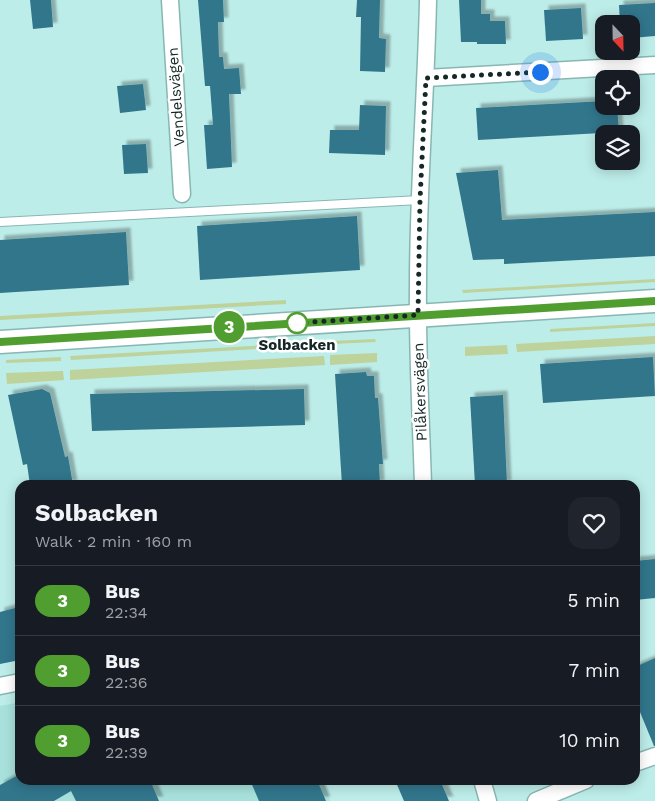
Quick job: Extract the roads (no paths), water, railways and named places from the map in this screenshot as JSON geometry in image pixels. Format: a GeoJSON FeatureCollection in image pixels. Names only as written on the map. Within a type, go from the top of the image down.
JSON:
{"type":"FeatureCollection","features":[{"type":"Feature","properties":{"kind":"street","name":"Vendelsvägen"},"geometry":{"type":"LineString","coordinates":[[170,0],[182,194]]}},
{"type":"Feature","properties":{"kind":"street","name":"Pilåkersvägen"},"geometry":{"type":"LineString","coordinates":[[423,480],[418,315],[420,200],[428,0]]}},
{"type":"Feature","properties":{"kind":"street"},"geometry":{"type":"LineString","coordinates":[[426,78],[655,65]]}},
{"type":"Feature","properties":{"kind":"street"},"geometry":{"type":"LineString","coordinates":[[0,342],[655,301]]}},
{"type":"Feature","properties":{"kind":"street"},"geometry":{"type":"LineString","coordinates":[[0,686],[15,683]]}},
{"type":"Feature","properties":{"kind":"street"},"geometry":{"type":"LineString","coordinates":[[640,761],[655,756]]}},
{"type":"Feature","properties":{"kind":"street"},"geometry":{"type":"LineString","coordinates":[[483,785],[488,801]]}},
{"type":"Feature","properties":{"kind":"street"},"geometry":{"type":"LineString","coordinates":[[536,801],[574,785]]}},
{"type":"Feature","properties":{"kind":"lane"},"geometry":{"type":"LineString","coordinates":[[0,222],[420,200]]}},
{"type":"Feature","properties":{"kind":"place","name":"Solbacken"},"geometry":{"type":"Point","coordinates":[297,323]}}]}
